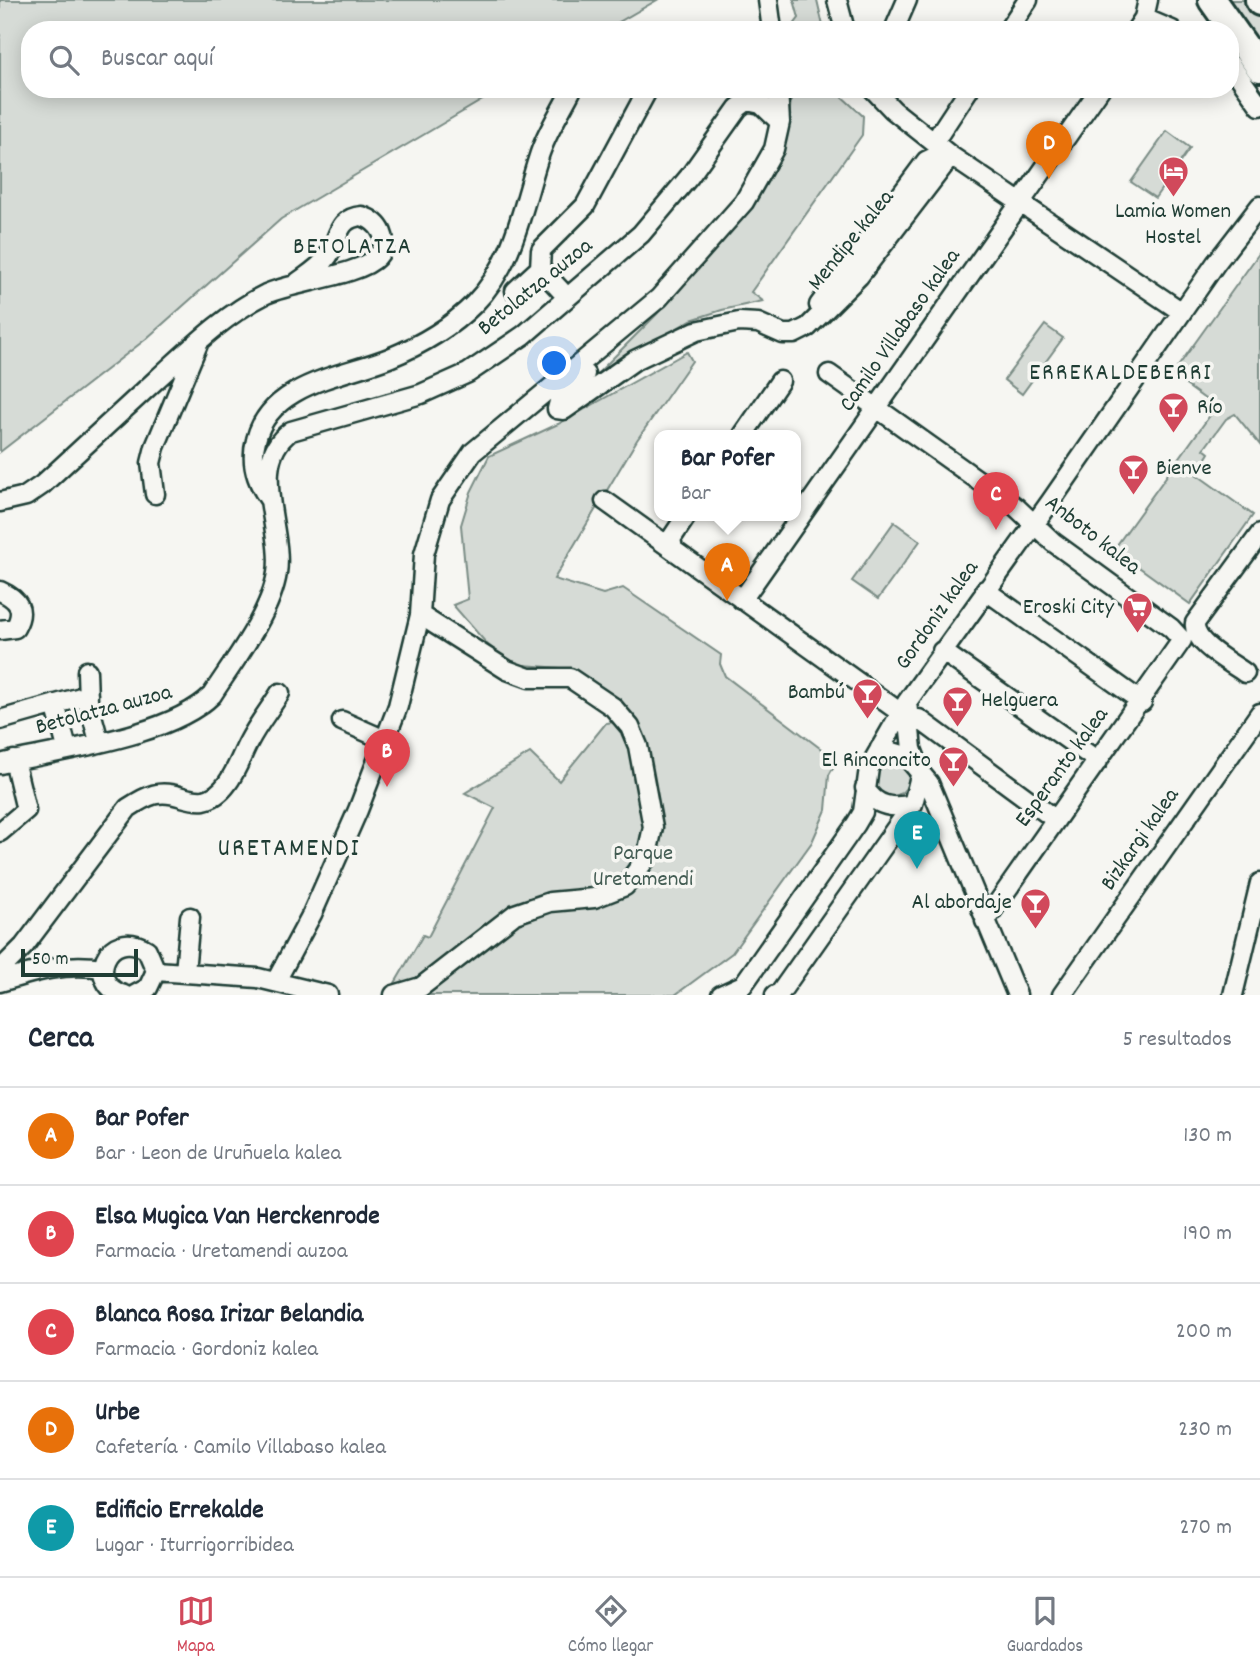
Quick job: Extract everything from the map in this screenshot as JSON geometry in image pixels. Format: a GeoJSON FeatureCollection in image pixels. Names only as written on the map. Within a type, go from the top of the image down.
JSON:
{"type":"FeatureCollection","features":[{"type":"Feature","properties":{"kind":"highway"},"geometry":{"type":"LineString","coordinates":[[1212,0],[1227,21]]}},
{"type":"Feature","properties":{"kind":"highway"},"geometry":{"type":"LineString","coordinates":[[1239,38],[1260,68]]}},
{"type":"Feature","properties":{"kind":"street"},"geometry":{"type":"LineString","coordinates":[[768,0],[771,21]]}},
{"type":"Feature","properties":{"kind":"street"},"geometry":{"type":"LineString","coordinates":[[837,0],[843,21]]}},
{"type":"Feature","properties":{"kind":"street"},"geometry":{"type":"LineString","coordinates":[[898,21],[907,0]]}},
{"type":"Feature","properties":{"kind":"street"},"geometry":{"type":"LineString","coordinates":[[1014,21],[1028,0]]}},
{"type":"Feature","properties":{"kind":"street"},"geometry":{"type":"LineString","coordinates":[[1141,21],[1148,0]]}},
{"type":"Feature","properties":{"kind":"street"},"geometry":{"type":"LineString","coordinates":[[1239,77],[1260,106]]}},
{"type":"Feature","properties":{"kind":"street","name":"Betolatza auzoa"},"geometry":{"type":"LineString","coordinates":[[269,499],[260,488],[252,458],[262,422],[272,411],[310,384],[389,358],[435,335],[474,304],[494,281],[512,245],[540,153],[568,98]]}},
{"type":"Feature","properties":{"kind":"street"},"geometry":{"type":"LineString","coordinates":[[515,291],[540,268],[541,250],[585,206],[643,98]]}},
{"type":"Feature","properties":{"kind":"street"},"geometry":{"type":"LineString","coordinates":[[276,981],[313,914],[385,740],[410,666],[420,615],[424,554],[440,500],[472,452],[638,316],[678,279],[744,202],[774,149],[780,122],[779,98]]}},
{"type":"Feature","properties":{"kind":"street"},"geometry":{"type":"LineString","coordinates":[[883,98],[948,154],[1182,312]]}},
{"type":"Feature","properties":{"kind":"street"},"geometry":{"type":"LineString","coordinates":[[940,133],[963,98]]}},
{"type":"Feature","properties":{"kind":"street","name":"Camilo Villabaso kalea"},"geometry":{"type":"LineString","coordinates":[[801,516],[1094,98]]}},
{"type":"Feature","properties":{"kind":"street","name":"Betolatza auzoa"},"geometry":{"type":"LineString","coordinates":[[7,762],[168,723],[201,706],[212,695],[272,596],[278,570],[269,499],[272,455],[279,440],[291,431],[421,394],[468,373],[524,335],[641,234],[702,159],[738,108],[747,101],[761,104],[780,122]]}},
{"type":"Feature","properties":{"kind":"street","name":"Mendipe kalea"},"geometry":{"type":"LineString","coordinates":[[638,316],[626,336],[560,398],[557,409],[565,410],[635,360],[695,331],[739,322],[758,323],[783,334],[794,334],[818,319],[859,275],[948,154]]}},
{"type":"Feature","properties":{"kind":"street","name":"Gordoniz kalea"},"geometry":{"type":"LineString","coordinates":[[721,995],[743,985],[856,824],[863,812],[869,768],[904,707],[1182,312],[1260,206]]}},
{"type":"Feature","properties":{"kind":"street"},"geometry":{"type":"LineString","coordinates":[[2,501],[26,496],[42,485],[199,341],[248,304],[298,282],[322,278],[373,260],[383,247],[382,231],[378,224],[362,216],[346,220],[339,228],[326,260],[298,282]]}},
{"type":"Feature","properties":{"kind":"street"},"geometry":{"type":"LineString","coordinates":[[540,268],[566,296]]}},
{"type":"Feature","properties":{"kind":"street"},"geometry":{"type":"LineString","coordinates":[[155,494],[150,463],[199,341]]}},
{"type":"Feature","properties":{"kind":"street","name":"Anboto kalea"},"geometry":{"type":"LineString","coordinates":[[829,374],[1035,524],[1054,542],[1178,633],[1181,644]]}},
{"type":"Feature","properties":{"kind":"street"},"geometry":{"type":"LineString","coordinates":[[746,430],[780,381]]}},
{"type":"Feature","properties":{"kind":"street"},"geometry":{"type":"LineString","coordinates":[[605,501],[742,600],[904,707],[912,749],[921,772],[913,804],[780,993],[775,995]]}},
{"type":"Feature","properties":{"kind":"street"},"geometry":{"type":"LineString","coordinates":[[673,549],[671,539],[683,521]]}},
{"type":"Feature","properties":{"kind":"street","name":"Camilo Villabaso kalea"},"geometry":{"type":"LineString","coordinates":[[742,600],[797,521]]}},
{"type":"Feature","properties":{"kind":"street"},"geometry":{"type":"LineString","coordinates":[[1245,673],[1199,638],[1194,629],[1195,623],[1260,534]]}},
{"type":"Feature","properties":{"kind":"street"},"geometry":{"type":"LineString","coordinates":[[0,590],[12,596],[20,606],[21,617],[15,628],[0,630]]}},
{"type":"Feature","properties":{"kind":"street"},"geometry":{"type":"LineString","coordinates":[[985,590],[1142,702]]}},
{"type":"Feature","properties":{"kind":"street"},"geometry":{"type":"LineString","coordinates":[[394,995],[421,987],[515,914],[550,902],[594,898],[625,886],[646,859],[653,827],[638,746],[630,727],[613,707],[570,678],[529,678],[507,670],[420,615]]}},
{"type":"Feature","properties":{"kind":"street","name":"Esperanto kalea"},"geometry":{"type":"LineString","coordinates":[[985,921],[1181,644]]}},
{"type":"Feature","properties":{"kind":"street"},"geometry":{"type":"LineString","coordinates":[[942,651],[1098,761]]}},
{"type":"Feature","properties":{"kind":"street"},"geometry":{"type":"LineString","coordinates":[[87,671],[88,695],[99,741]]}},
{"type":"Feature","properties":{"kind":"street"},"geometry":{"type":"LineString","coordinates":[[1,976],[119,816],[151,793],[163,792],[191,800],[204,800],[216,795],[228,782],[248,742],[280,693]]}},
{"type":"Feature","properties":{"kind":"street","name":"Betolatza auzoa"},"geometry":{"type":"LineString","coordinates":[[0,720],[88,695]]}},
{"type":"Feature","properties":{"kind":"street"},"geometry":{"type":"LineString","coordinates":[[55,705],[67,748]]}},
{"type":"Feature","properties":{"kind":"street","name":"Bizkargi kalea"},"geometry":{"type":"LineString","coordinates":[[1062,995],[1260,713]]}},
{"type":"Feature","properties":{"kind":"street"},"geometry":{"type":"LineString","coordinates":[[919,719],[1056,820]]}},
{"type":"Feature","properties":{"kind":"street"},"geometry":{"type":"LineString","coordinates":[[342,721],[385,740]]}},
{"type":"Feature","properties":{"kind":"street"},"geometry":{"type":"LineString","coordinates":[[891,729],[912,749]]}},
{"type":"Feature","properties":{"kind":"street"},"geometry":{"type":"LineString","coordinates":[[880,748],[906,756],[929,783],[1017,995]]}},
{"type":"Feature","properties":{"kind":"street"},"geometry":{"type":"LineString","coordinates":[[0,832],[26,810],[7,762]]}},
{"type":"Feature","properties":{"kind":"street"},"geometry":{"type":"LineString","coordinates":[[865,788],[875,800],[886,806],[913,804],[931,813],[946,827]]}},
{"type":"Feature","properties":{"kind":"street"},"geometry":{"type":"LineString","coordinates":[[1233,995],[1260,883]]}},
{"type":"Feature","properties":{"kind":"street"},"geometry":{"type":"LineString","coordinates":[[185,972],[190,917]]}},
{"type":"Feature","properties":{"kind":"street"},"geometry":{"type":"LineString","coordinates":[[124,995],[110,988],[103,968],[107,954],[113,948],[130,943],[147,950],[156,971],[148,988],[135,995]]}},
{"type":"Feature","properties":{"kind":"street"},"geometry":{"type":"LineString","coordinates":[[1,976],[75,964],[103,968]]}},
{"type":"Feature","properties":{"kind":"street"},"geometry":{"type":"LineString","coordinates":[[156,971],[276,981],[328,995]]}},
{"type":"Feature","properties":{"kind":"green space"},"geometry":{"type":"Polygon","coordinates":[[[0,0],[657,0],[621,21],[21,21],[21,98],[486,98],[281,219],[146,339],[0,452],[0,0]]]}},
{"type":"Feature","properties":{"kind":"green space"},"geometry":{"type":"Polygon","coordinates":[[[794,0],[817,0],[822,21],[797,21],[799,18],[794,0]]]}},
{"type":"Feature","properties":{"kind":"green space"},"geometry":{"type":"Polygon","coordinates":[[[1210,0],[1256,0],[1260,5],[1260,68],[1239,39],[1239,21],[1225,21],[1210,0]]]}},
{"type":"Feature","properties":{"kind":"green space"},"geometry":{"type":"Polygon","coordinates":[[[791,98],[843,98],[863,116],[862,135],[751,292],[763,301],[691,320],[594,377],[657,314],[755,198],[779,161],[787,138],[791,98]]]}},
{"type":"Feature","properties":{"kind":"green space"},"geometry":{"type":"Polygon","coordinates":[[[1167,131],[1190,148],[1155,198],[1131,182],[1167,131]]]}},
{"type":"Feature","properties":{"kind":"green space"},"geometry":{"type":"Polygon","coordinates":[[[1260,252],[1260,445],[1235,414],[1226,419],[1204,449],[1209,453],[1196,474],[1253,515],[1190,604],[1114,549],[1216,407],[1172,375],[1260,252]]]}},
{"type":"Feature","properties":{"kind":"green space"},"geometry":{"type":"Polygon","coordinates":[[[1045,325],[1063,338],[1022,394],[1004,380],[1045,325]]]}},
{"type":"Feature","properties":{"kind":"green space","name":"Parque Uretamendi"},"geometry":{"type":"Polygon","coordinates":[[[687,352],[692,361],[637,440],[554,579],[603,594],[623,588],[721,655],[720,664],[725,676],[837,761],[829,775],[826,810],[812,842],[732,953],[675,995],[388,995],[423,935],[428,937],[495,808],[465,793],[530,753],[559,781],[606,723],[636,720],[601,688],[573,669],[511,664],[487,644],[453,605],[468,599],[461,525],[471,492],[489,456],[558,424],[687,352]]]}},
{"type":"Feature","properties":{"kind":"green space"},"geometry":{"type":"Polygon","coordinates":[[[894,522],[920,541],[878,599],[852,581],[894,522]]]}},
{"type":"Feature","properties":{"kind":"green space"},"geometry":{"type":"Polygon","coordinates":[[[892,758],[909,768],[909,780],[903,792],[887,797],[878,792],[875,778],[885,760],[892,758]]]}},
{"type":"Feature","properties":{"kind":"place","name":"Urbe"},"geometry":{"type":"Point","coordinates":[1049,179]}},
{"type":"Feature","properties":{"kind":"place","name":"Lamia Women Hostel"},"geometry":{"type":"Point","coordinates":[1173,198]}},
{"type":"Feature","properties":{"kind":"place","name":"Río"},"geometry":{"type":"Point","coordinates":[1174,435]}},
{"type":"Feature","properties":{"kind":"place","name":"Bienve"},"geometry":{"type":"Point","coordinates":[1133,496]}},
{"type":"Feature","properties":{"kind":"place","name":"Blanca Rosa Irizar Belandia"},"geometry":{"type":"Point","coordinates":[996,530]}},
{"type":"Feature","properties":{"kind":"place","name":"Bar Pofer"},"geometry":{"type":"Point","coordinates":[727,601]}},
{"type":"Feature","properties":{"kind":"place","name":"Eroski City"},"geometry":{"type":"Point","coordinates":[1137,635]}},
{"type":"Feature","properties":{"kind":"place","name":"Bambú"},"geometry":{"type":"Point","coordinates":[868,720]}},
{"type":"Feature","properties":{"kind":"place","name":"Helguera"},"geometry":{"type":"Point","coordinates":[958,728]}},
{"type":"Feature","properties":{"kind":"place","name":"Elsa Mugica Van Herckenrode"},"geometry":{"type":"Point","coordinates":[387,787]}},
{"type":"Feature","properties":{"kind":"place","name":"El Rinconcito"},"geometry":{"type":"Point","coordinates":[954,788]}},
{"type":"Feature","properties":{"kind":"place","name":"Edificio Errekalde"},"geometry":{"type":"Point","coordinates":[917,869]}},
{"type":"Feature","properties":{"kind":"place","name":"Al abordaje"},"geometry":{"type":"Point","coordinates":[1035,930]}},
{"type":"Feature","properties":{"kind":"district","name":"BETOLATZA"},"geometry":{"type":"Point","coordinates":[353,248]}},
{"type":"Feature","properties":{"kind":"district","name":"ERREKALDEBERRI"},"geometry":{"type":"Point","coordinates":[1121,374]}},
{"type":"Feature","properties":{"kind":"district","name":"URETAMENDI"},"geometry":{"type":"Point","coordinates":[289,849]}}]}
